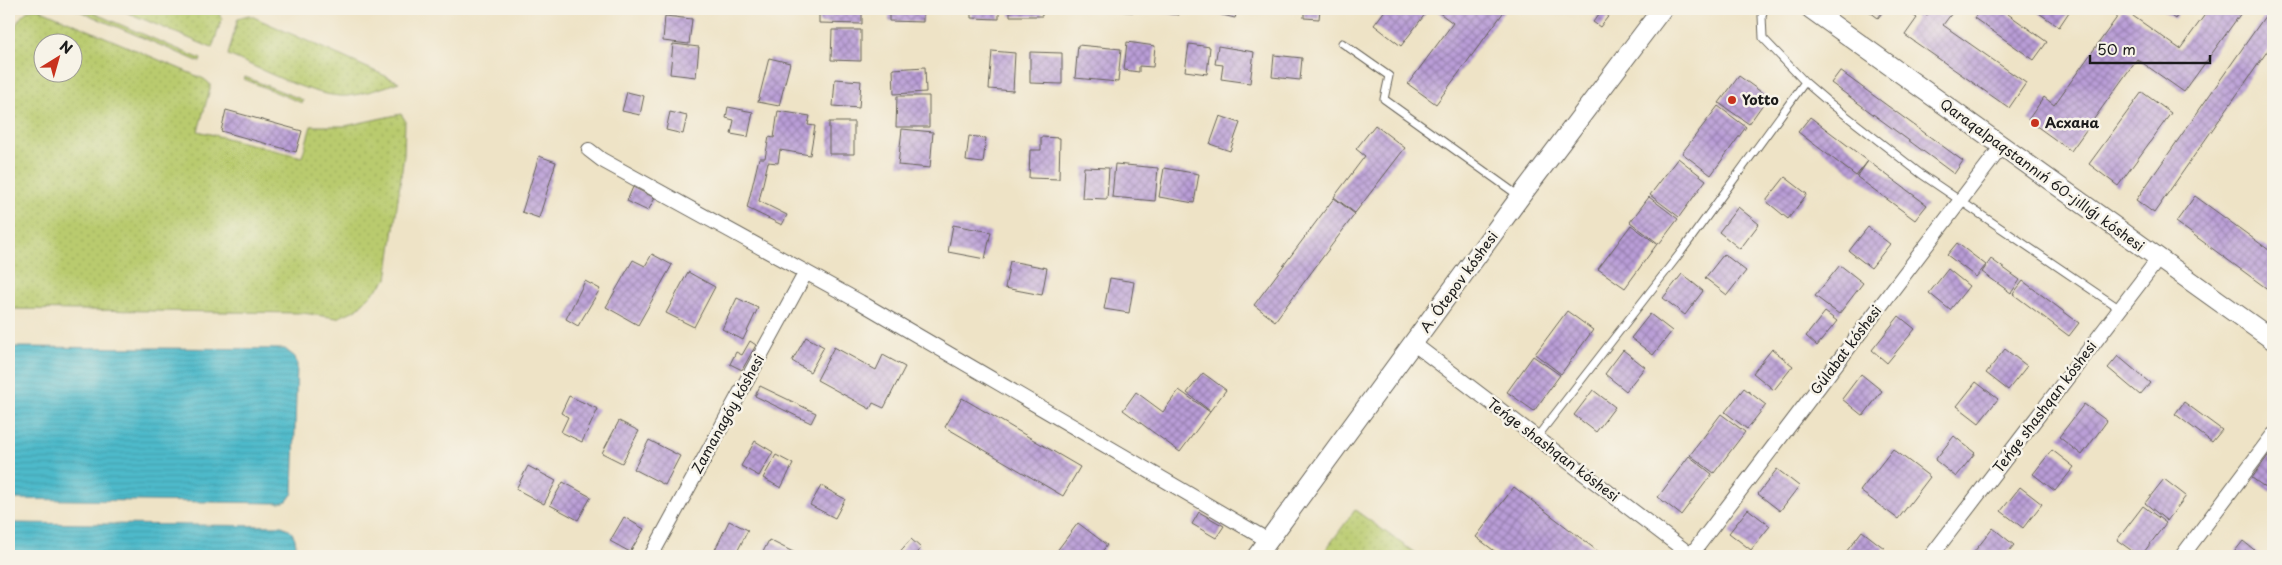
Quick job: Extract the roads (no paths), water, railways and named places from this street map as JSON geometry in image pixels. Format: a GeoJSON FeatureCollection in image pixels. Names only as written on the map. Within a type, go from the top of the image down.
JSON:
{"type":"FeatureCollection","features":[{"type":"Feature","properties":{"kind":"main road","name":"A. Ótepov kóshesi"},"geometry":{"type":"LineString","coordinates":[[1257,556],[1520,197],[1662,9]]}},
{"type":"Feature","properties":{"kind":"main road","name":"Qaraqalpaqstannıń 60-jıllıǵı kóshesi"},"geometry":{"type":"LineString","coordinates":[[1811,9],[2273,340]]}},
{"type":"Feature","properties":{"kind":"street","name":"Gúlabat kóshesi"},"geometry":{"type":"LineString","coordinates":[[1692,555],[2002,146]]}},
{"type":"Feature","properties":{"kind":"street"},"geometry":{"type":"LineString","coordinates":[[589,150],[602,160],[806,272],[1269,541]]}},
{"type":"Feature","properties":{"kind":"street","name":"Teńge shashqan kóshesi"},"geometry":{"type":"LineString","coordinates":[[1931,556],[2159,258]]}},
{"type":"Feature","properties":{"kind":"street","name":"Zamanagóy kóshesi"},"geometry":{"type":"LineString","coordinates":[[650,556],[806,272]]}},
{"type":"Feature","properties":{"kind":"street","name":"Teńge shashqan kóshesi"},"geometry":{"type":"LineString","coordinates":[[1414,344],[1692,555]]}},
{"type":"Feature","properties":{"kind":"street"},"geometry":{"type":"LineString","coordinates":[[2182,556],[2273,435]]}},
{"type":"Feature","properties":{"kind":"lane"},"geometry":{"type":"LineString","coordinates":[[1764,9],[1762,16],[1763,38],[1805,82],[1921,174],[2120,310]]}},
{"type":"Feature","properties":{"kind":"lane"},"geometry":{"type":"LineString","coordinates":[[1342,43],[1389,76],[1384,99],[1520,197]]}},
{"type":"Feature","properties":{"kind":"lane"},"geometry":{"type":"LineString","coordinates":[[1536,437],[1681,252],[1805,82]]}},
{"type":"Feature","properties":{"kind":"water"},"geometry":{"type":"Polygon","coordinates":[[[9,347],[285,349],[295,357],[297,364],[293,493],[287,501],[280,503],[9,499],[9,347]]]}},
{"type":"Feature","properties":{"kind":"water"},"geometry":{"type":"Polygon","coordinates":[[[9,523],[282,526],[291,531],[295,538],[296,556],[9,556],[9,523]]]}},
{"type":"Feature","properties":{"kind":"place","name":"Yotto"},"geometry":{"type":"Point","coordinates":[1732,100]}},
{"type":"Feature","properties":{"kind":"place","name":"Асхана"},"geometry":{"type":"Point","coordinates":[2035,123]}}]}
